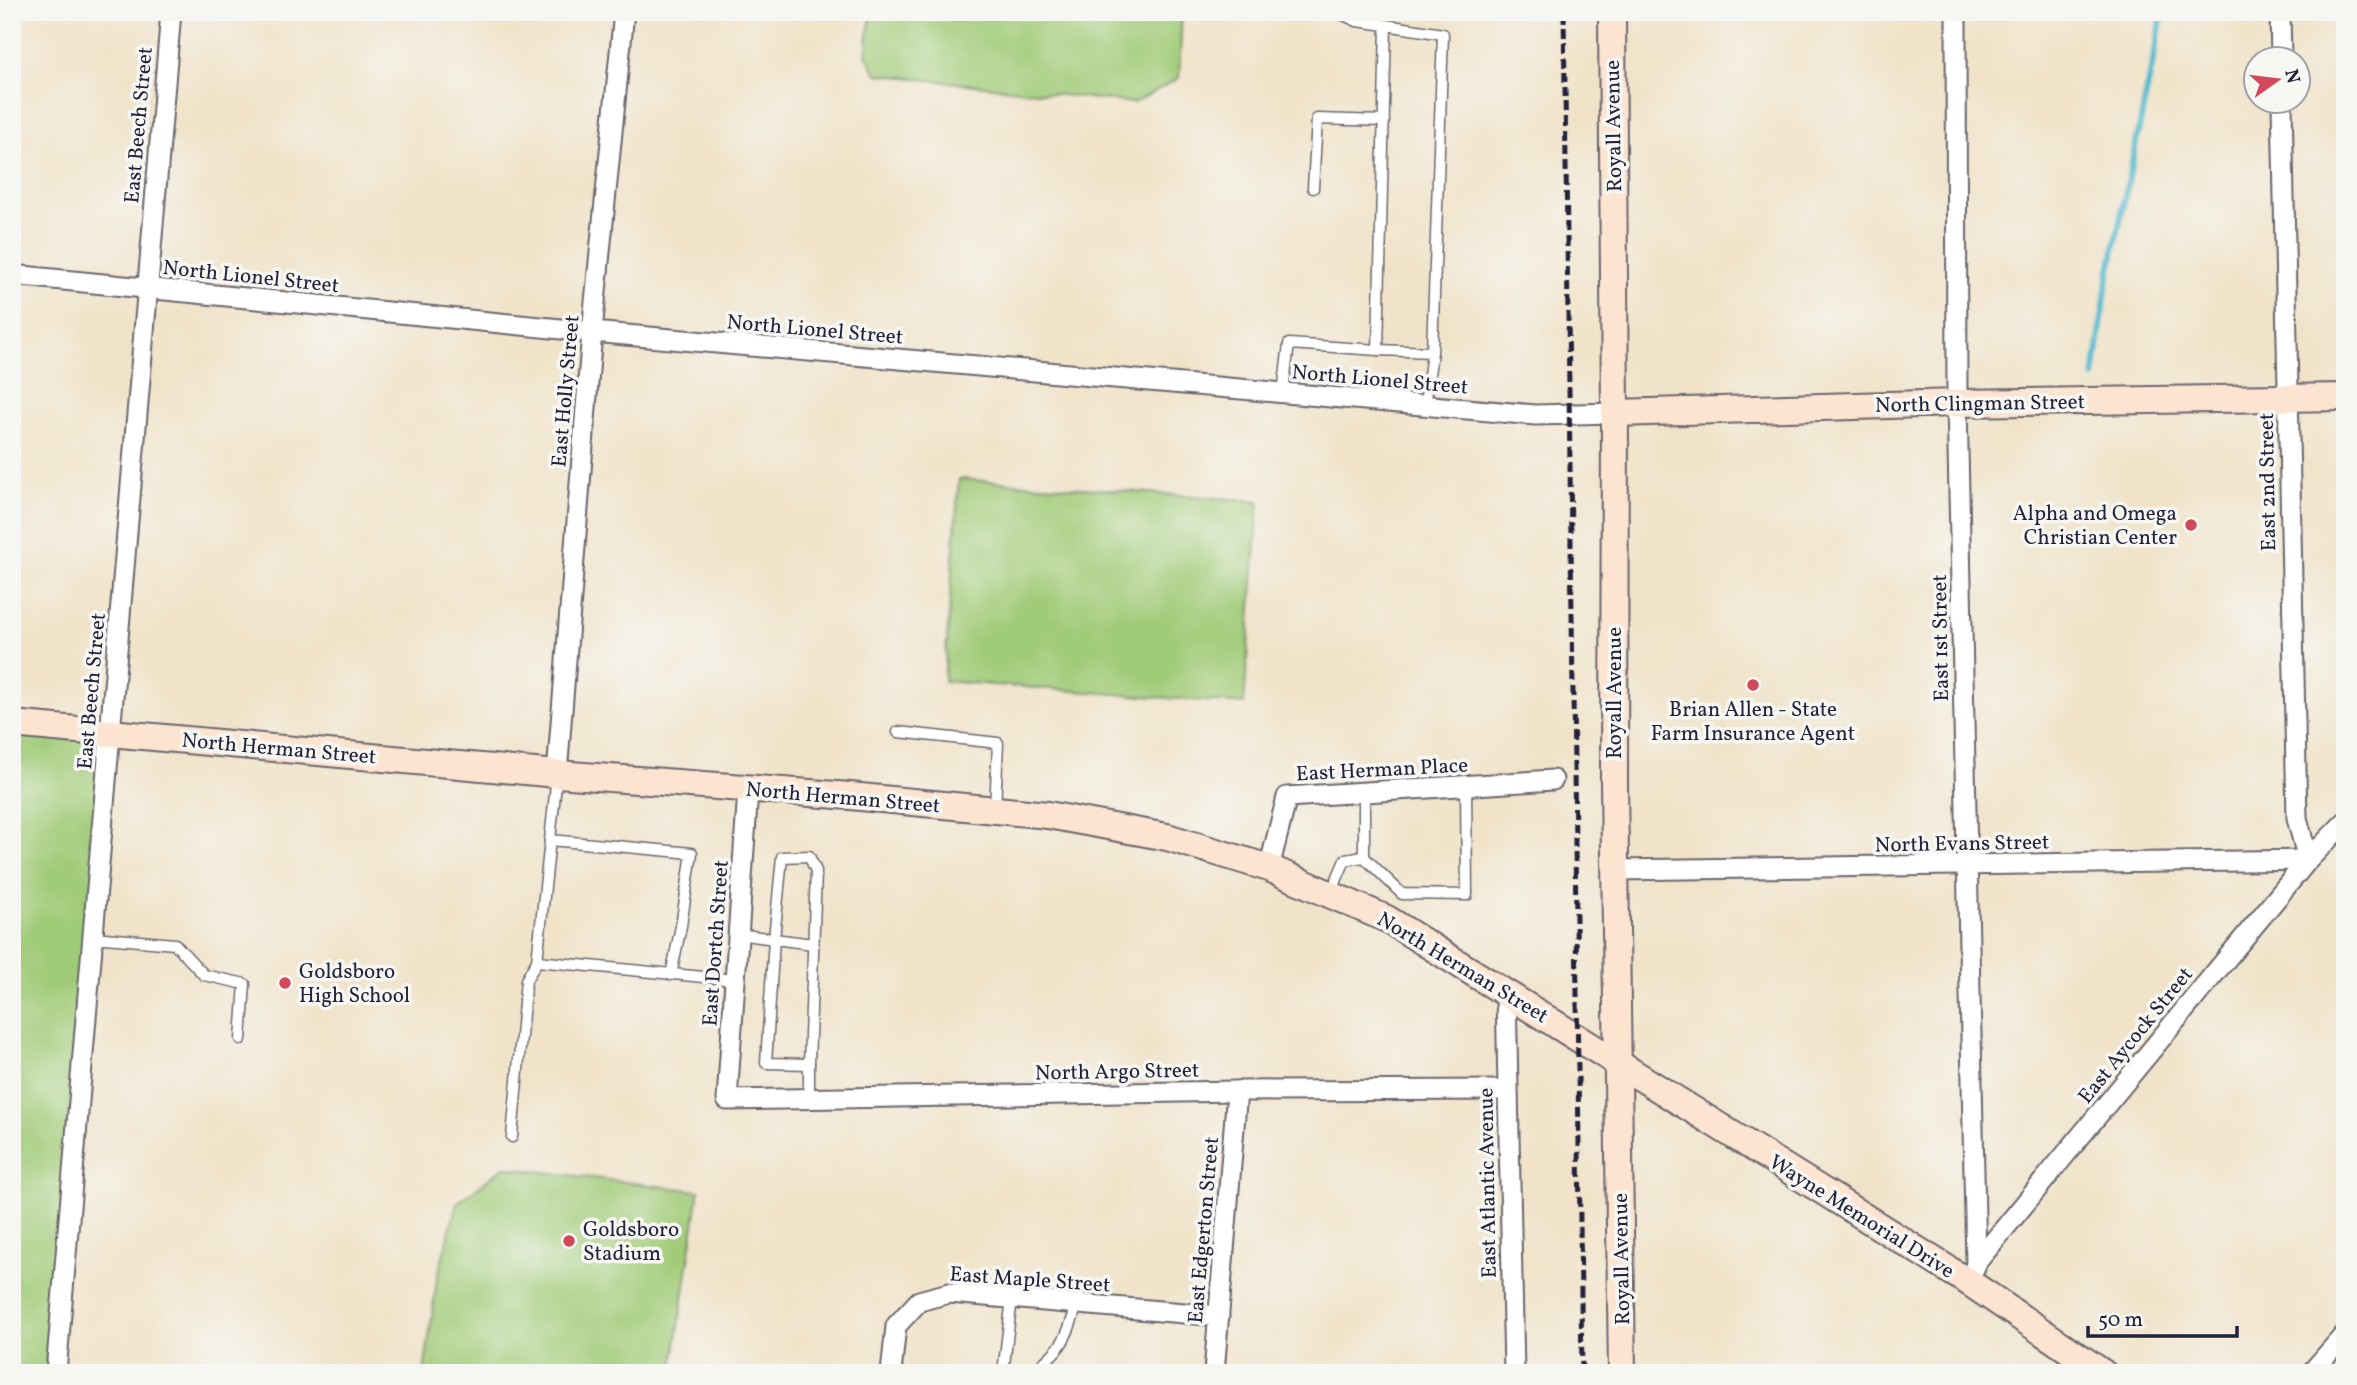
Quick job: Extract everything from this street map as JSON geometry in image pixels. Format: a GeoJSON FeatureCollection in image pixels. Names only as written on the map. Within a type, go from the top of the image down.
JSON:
{"type":"FeatureCollection","features":[{"type":"Feature","properties":{"kind":"main road","name":"Royall Avenue"},"geometry":{"type":"LineString","coordinates":[[1612,12],[1614,782],[1622,1373]]}},
{"type":"Feature","properties":{"kind":"main road","name":"North Clingman Street"},"geometry":{"type":"LineString","coordinates":[[1615,413],[1957,403],[2345,397]]}},
{"type":"Feature","properties":{"kind":"main road","name":"North Herman Street"},"geometry":{"type":"LineString","coordinates":[[12,724],[557,774],[850,796],[1048,815],[1167,837],[1269,868],[1387,919],[1618,1064]]}},
{"type":"Feature","properties":{"kind":"main road","name":"Wayne Memorial Drive"},"geometry":{"type":"LineString","coordinates":[[1618,1064],[1973,1273],[2103,1373]]}},
{"type":"Feature","properties":{"kind":"street","name":"East Beech Street"},"geometry":{"type":"LineString","coordinates":[[56,1373],[171,12]]}},
{"type":"Feature","properties":{"kind":"street","name":"East Holly Street"},"geometry":{"type":"LineString","coordinates":[[557,774],[592,332],[624,12]]}},
{"type":"Feature","properties":{"kind":"street","name":"East 1st Street"},"geometry":{"type":"LineString","coordinates":[[1956,12],[1957,403],[1968,865],[1973,1273]]}},
{"type":"Feature","properties":{"kind":"street"},"geometry":{"type":"LineString","coordinates":[[2280,12],[2281,46]]}},
{"type":"Feature","properties":{"kind":"street","name":"East 2nd Street"},"geometry":{"type":"LineString","coordinates":[[2282,116],[2297,818],[2308,860]]}},
{"type":"Feature","properties":{"kind":"street","name":"North Lionel Street"},"geometry":{"type":"LineString","coordinates":[[12,275],[592,332],[1425,406],[1535,415],[1615,413]]}},
{"type":"Feature","properties":{"kind":"street","name":"East Herman Place"},"geometry":{"type":"LineString","coordinates":[[1269,868],[1287,797],[1553,780]]}},
{"type":"Feature","properties":{"kind":"street","name":"East Dortch Street"},"geometry":{"type":"LineString","coordinates":[[727,1100],[748,790]]}},
{"type":"Feature","properties":{"kind":"street","name":"East Aycock Street"},"geometry":{"type":"LineString","coordinates":[[1973,1273],[2308,860],[2345,822]]}},
{"type":"Feature","properties":{"kind":"street","name":"North Evans Street"},"geometry":{"type":"LineString","coordinates":[[1616,870],[2308,860]]}},
{"type":"Feature","properties":{"kind":"street","name":"East Atlantic Avenue"},"geometry":{"type":"LineString","coordinates":[[1506,992],[1514,1373]]}},
{"type":"Feature","properties":{"kind":"street","name":"North Argo Street"},"geometry":{"type":"LineString","coordinates":[[727,1100],[1237,1091],[1507,1090]]}},
{"type":"Feature","properties":{"kind":"street","name":"East Edgerton Street"},"geometry":{"type":"LineString","coordinates":[[1214,1373],[1237,1091]]}},
{"type":"Feature","properties":{"kind":"street","name":"East Maple Street"},"geometry":{"type":"LineString","coordinates":[[891,1373],[896,1326],[919,1301],[949,1293],[1219,1316]]}},
{"type":"Feature","properties":{"kind":"street"},"geometry":{"type":"LineString","coordinates":[[2311,1373],[2345,1334]]}},
{"type":"Feature","properties":{"kind":"lane"},"geometry":{"type":"LineString","coordinates":[[1337,12],[1357,21],[1443,34],[1432,352],[1425,406]]}},
{"type":"Feature","properties":{"kind":"lane"},"geometry":{"type":"LineString","coordinates":[[1378,350],[1386,25]]}},
{"type":"Feature","properties":{"kind":"lane"},"geometry":{"type":"LineString","coordinates":[[1313,188],[1317,119],[1384,121]]}},
{"type":"Feature","properties":{"kind":"lane"},"geometry":{"type":"LineString","coordinates":[[1283,393],[1289,344],[1432,352]]}},
{"type":"Feature","properties":{"kind":"lane"},"geometry":{"type":"LineString","coordinates":[[898,732],[998,743],[995,810]]}},
{"type":"Feature","properties":{"kind":"lane"},"geometry":{"type":"LineString","coordinates":[[512,1137],[526,980],[537,961],[557,774]]}},
{"type":"Feature","properties":{"kind":"lane"},"geometry":{"type":"LineString","coordinates":[[1364,792],[1364,857],[1402,894],[1467,895],[1466,786]]}},
{"type":"Feature","properties":{"kind":"lane"},"geometry":{"type":"LineString","coordinates":[[550,840],[692,853],[671,975]]}},
{"type":"Feature","properties":{"kind":"lane"},"geometry":{"type":"LineString","coordinates":[[809,1064],[766,1063],[782,857],[809,856],[816,871],[809,1100]]}},
{"type":"Feature","properties":{"kind":"lane"},"geometry":{"type":"LineString","coordinates":[[1331,895],[1345,860],[1364,857]]}},
{"type":"Feature","properties":{"kind":"lane"},"geometry":{"type":"LineString","coordinates":[[738,934],[813,944]]}},
{"type":"Feature","properties":{"kind":"lane"},"geometry":{"type":"LineString","coordinates":[[93,937],[175,944],[204,975],[245,984],[241,1039]]}},
{"type":"Feature","properties":{"kind":"lane"},"geometry":{"type":"LineString","coordinates":[[537,961],[735,980]]}},
{"type":"Feature","properties":{"kind":"lane"},"geometry":{"type":"LineString","coordinates":[[1003,1373],[1012,1298]]}},
{"type":"Feature","properties":{"kind":"lane"},"geometry":{"type":"LineString","coordinates":[[1031,1373],[1054,1355],[1069,1332],[1077,1304]]}},
{"type":"Feature","properties":{"kind":"green space"},"geometry":{"type":"Polygon","coordinates":[[[871,12],[1182,12],[1179,78],[1134,103],[877,74],[866,55],[871,12]]]}},
{"type":"Feature","properties":{"kind":"green space"},"geometry":{"type":"Polygon","coordinates":[[[959,479],[1259,501],[1244,704],[944,681],[959,479]]]}},
{"type":"Feature","properties":{"kind":"green space"},"geometry":{"type":"Polygon","coordinates":[[[12,724],[110,732],[56,1373],[12,1373],[12,724]]]}},
{"type":"Feature","properties":{"kind":"green space","name":"Goldsboro Stadium"},"geometry":{"type":"Polygon","coordinates":[[[504,1167],[699,1191],[672,1373],[424,1373],[437,1279],[457,1203],[504,1167]]]}},
{"type":"Feature","properties":{"kind":"waterway"},"geometry":{"type":"LineString","coordinates":[[2094,377],[2106,289],[2163,12]]}},
{"type":"Feature","properties":{"kind":"railway"},"geometry":{"type":"LineString","coordinates":[[1564,12],[1582,1373]]}},
{"type":"Feature","properties":{"kind":"place","name":"Alpha and Omega Christian Center"},"geometry":{"type":"Point","coordinates":[2191,525]}},
{"type":"Feature","properties":{"kind":"place","name":"Brian Allen - State Farm Insurance Agent"},"geometry":{"type":"Point","coordinates":[1753,685]}},
{"type":"Feature","properties":{"kind":"place","name":"Goldsboro High School"},"geometry":{"type":"Point","coordinates":[285,983]}},
{"type":"Feature","properties":{"kind":"place","name":"Goldsboro Stadium"},"geometry":{"type":"Point","coordinates":[569,1241]}}]}
